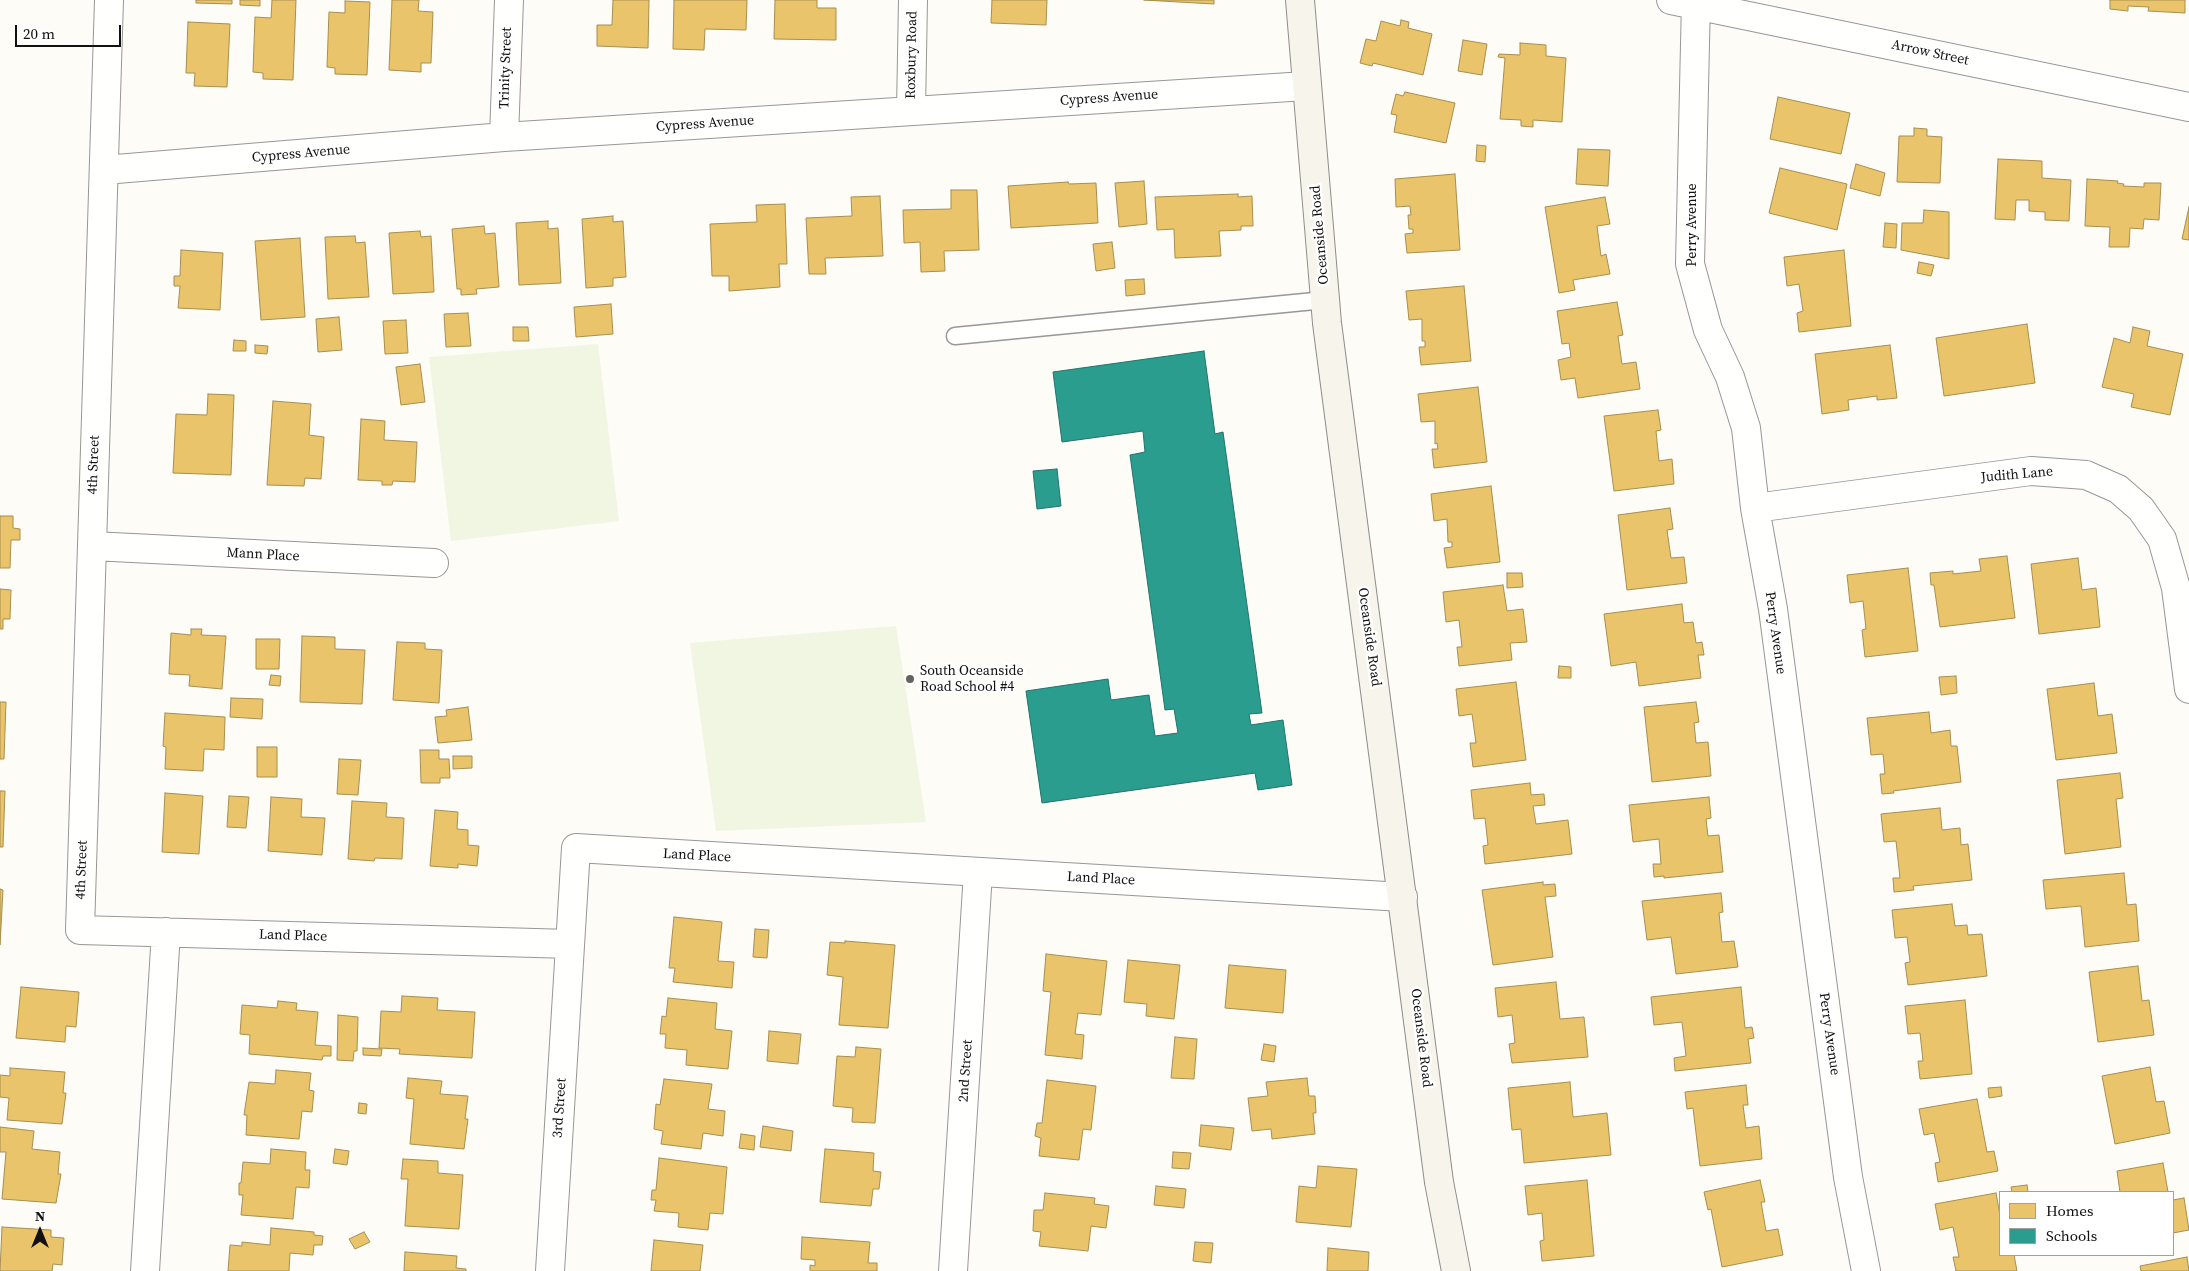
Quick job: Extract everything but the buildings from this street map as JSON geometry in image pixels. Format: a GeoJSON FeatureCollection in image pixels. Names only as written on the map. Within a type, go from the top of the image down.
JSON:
{"type":"FeatureCollection","features":[{"type":"Feature","properties":{"kind":"main road","name":"Oceanside Road"},"geometry":{"type":"LineString","coordinates":[[1300,0],[1325,300],[1440,1182],[1456,1271]]}},
{"type":"Feature","properties":{"kind":"street","name":"4th Street"},"geometry":{"type":"LineString","coordinates":[[80,930],[109,0]]}},
{"type":"Feature","properties":{"kind":"street","name":"Trinity Street"},"geometry":{"type":"LineString","coordinates":[[504,137],[509,0]]}},
{"type":"Feature","properties":{"kind":"street","name":"Roxbury Road"},"geometry":{"type":"LineString","coordinates":[[911,110],[913,0]]}},
{"type":"Feature","properties":{"kind":"street","name":"Arrow Street"},"geometry":{"type":"LineString","coordinates":[[1688,2],[2189,107]]}},
{"type":"Feature","properties":{"kind":"street","name":"Perry Avenue"},"geometry":{"type":"LineString","coordinates":[[1688,2],[1690,264],[1708,330],[1730,377],[1746,428],[1755,508],[1774,618],[1848,1177],[1866,1271]]}},
{"type":"Feature","properties":{"kind":"street","name":"Cypress Avenue"},"geometry":{"type":"LineString","coordinates":[[104,170],[504,137],[1306,86]]}},
{"type":"Feature","properties":{"kind":"street","name":"Judith Lane"},"geometry":{"type":"LineString","coordinates":[[1755,508],[2031,471],[2086,475],[2118,489],[2141,509],[2162,539],[2176,588],[2189,690]]}},
{"type":"Feature","properties":{"kind":"street","name":"Mann Place"},"geometry":{"type":"LineString","coordinates":[[92,546],[434,564]]}},
{"type":"Feature","properties":{"kind":"street","name":"Land Place"},"geometry":{"type":"LineString","coordinates":[[80,930],[570,944],[576,848],[1403,897]]}},
{"type":"Feature","properties":{"kind":"street","name":"2nd Street"},"geometry":{"type":"LineString","coordinates":[[953,1271],[978,872]]}},
{"type":"Feature","properties":{"kind":"street"},"geometry":{"type":"LineString","coordinates":[[145,1271],[166,932]]}},
{"type":"Feature","properties":{"kind":"street","name":"3rd Street"},"geometry":{"type":"LineString","coordinates":[[550,1271],[570,944]]}},
{"type":"Feature","properties":{"kind":"lane"},"geometry":{"type":"LineString","coordinates":[[955,336],[1325,300]]}},
{"type":"Feature","properties":{"kind":"green space"},"geometry":{"type":"Polygon","coordinates":[[[598,344],[619,521],[451,541],[429,357],[598,344]]]}},
{"type":"Feature","properties":{"kind":"green space"},"geometry":{"type":"Polygon","coordinates":[[[896,626],[926,822],[716,831],[690,643],[896,626]]]}},
{"type":"Feature","properties":{"kind":"place","name":"South Oceanside Road School #4"},"geometry":{"type":"Point","coordinates":[910,679]}}]}
